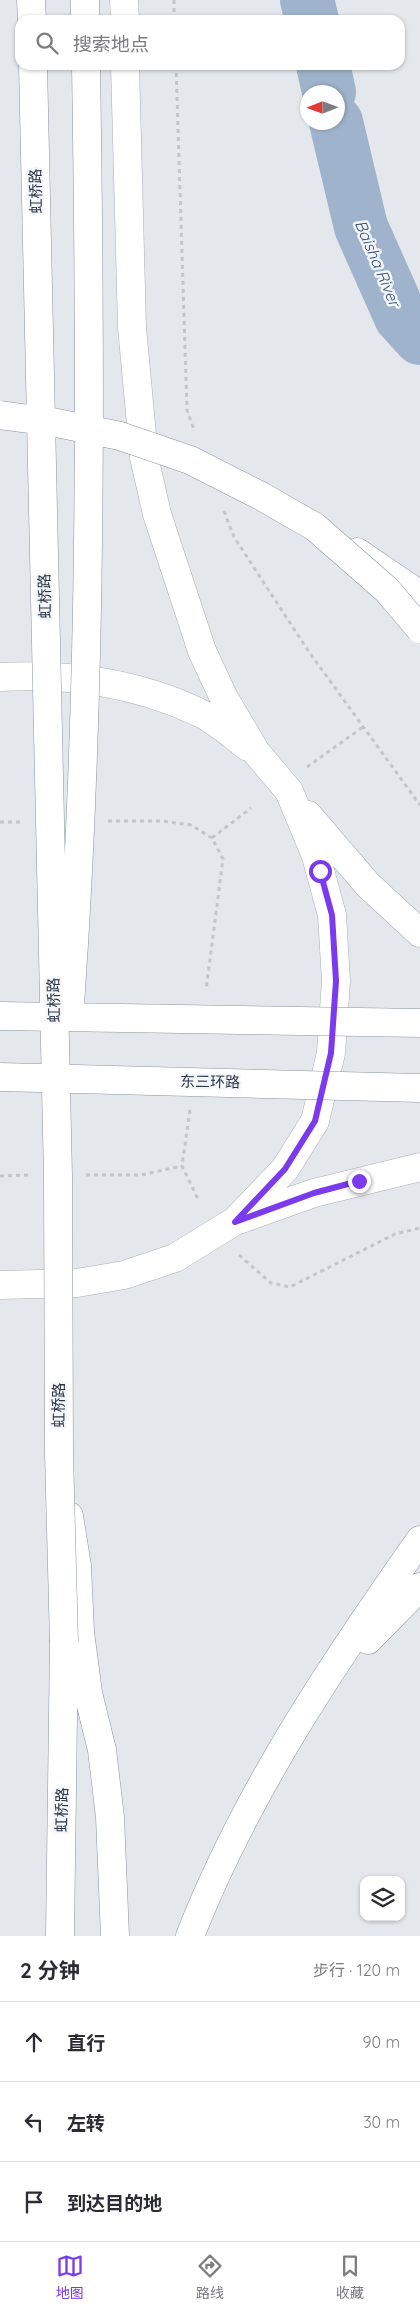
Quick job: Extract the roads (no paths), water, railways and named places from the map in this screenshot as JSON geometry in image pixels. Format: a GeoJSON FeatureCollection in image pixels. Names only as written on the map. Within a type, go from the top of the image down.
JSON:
{"type":"FeatureCollection","features":[{"type":"Feature","properties":{"kind":"main road"},"geometry":{"type":"LineString","coordinates":[[32,0],[32,15]]}},
{"type":"Feature","properties":{"kind":"main road"},"geometry":{"type":"LineString","coordinates":[[85,0],[85,15]]}},
{"type":"Feature","properties":{"kind":"main road"},"geometry":{"type":"LineString","coordinates":[[124,0],[125,15]]}},
{"type":"Feature","properties":{"kind":"main road","name":"虹桥路"},"geometry":{"type":"LineString","coordinates":[[33,70],[48,1176],[59,1454],[72,1637],[60,1936]]}},
{"type":"Feature","properties":{"kind":"main road"},"geometry":{"type":"LineString","coordinates":[[48,1176],[78,893],[89,547],[90,288],[86,70]]}},
{"type":"Feature","properties":{"kind":"main road"},"geometry":{"type":"LineString","coordinates":[[125,70],[132,327],[144,457],[157,514],[202,650],[223,696],[256,752],[368,886],[420,933]]}},
{"type":"Feature","properties":{"kind":"main road"},"geometry":{"type":"LineString","coordinates":[[0,415],[52,422],[120,436],[190,460],[261,496],[370,559],[420,595]]}},
{"type":"Feature","properties":{"kind":"main road"},"geometry":{"type":"LineString","coordinates":[[315,527],[387,590],[420,629]]}},
{"type":"Feature","properties":{"kind":"main road"},"geometry":{"type":"LineString","coordinates":[[0,677],[63,677],[122,685],[163,697],[200,712],[256,752]]}},
{"type":"Feature","properties":{"kind":"main road"},"geometry":{"type":"LineString","coordinates":[[235,1222],[285,1169],[315,1121],[331,1053],[336,981],[332,915],[316,856],[289,791]]}},
{"type":"Feature","properties":{"kind":"main road"},"geometry":{"type":"LineString","coordinates":[[0,1016],[420,1023]]}},
{"type":"Feature","properties":{"kind":"main road","name":"东三环路"},"geometry":{"type":"LineString","coordinates":[[0,1077],[420,1088]]}},
{"type":"Feature","properties":{"kind":"main road"},"geometry":{"type":"LineString","coordinates":[[0,1285],[77,1283],[124,1275],[175,1258],[235,1222],[314,1193],[420,1167]]}},
{"type":"Feature","properties":{"kind":"main road"},"geometry":{"type":"LineString","coordinates":[[190,1936],[236,1831],[272,1771],[301,1716],[420,1540]]}},
{"type":"Feature","properties":{"kind":"main road"},"geometry":{"type":"LineString","coordinates":[[301,1716],[384,1622],[420,1587]]}},
{"type":"Feature","properties":{"kind":"main road"},"geometry":{"type":"LineString","coordinates":[[72,1637],[102,1750],[110,1817],[115,1936]]}},
{"type":"Feature","properties":{"kind":"waterway","name":"Baisha River"},"geometry":{"type":"LineString","coordinates":[[307,0],[311,15]]}},
{"type":"Feature","properties":{"kind":"waterway","name":"Baisha River"},"geometry":{"type":"LineString","coordinates":[[324,70],[327,85]]}},
{"type":"Feature","properties":{"kind":"waterway","name":"Baisha River"},"geometry":{"type":"LineString","coordinates":[[338,130],[361,227],[401,317],[420,338]]}}]}
